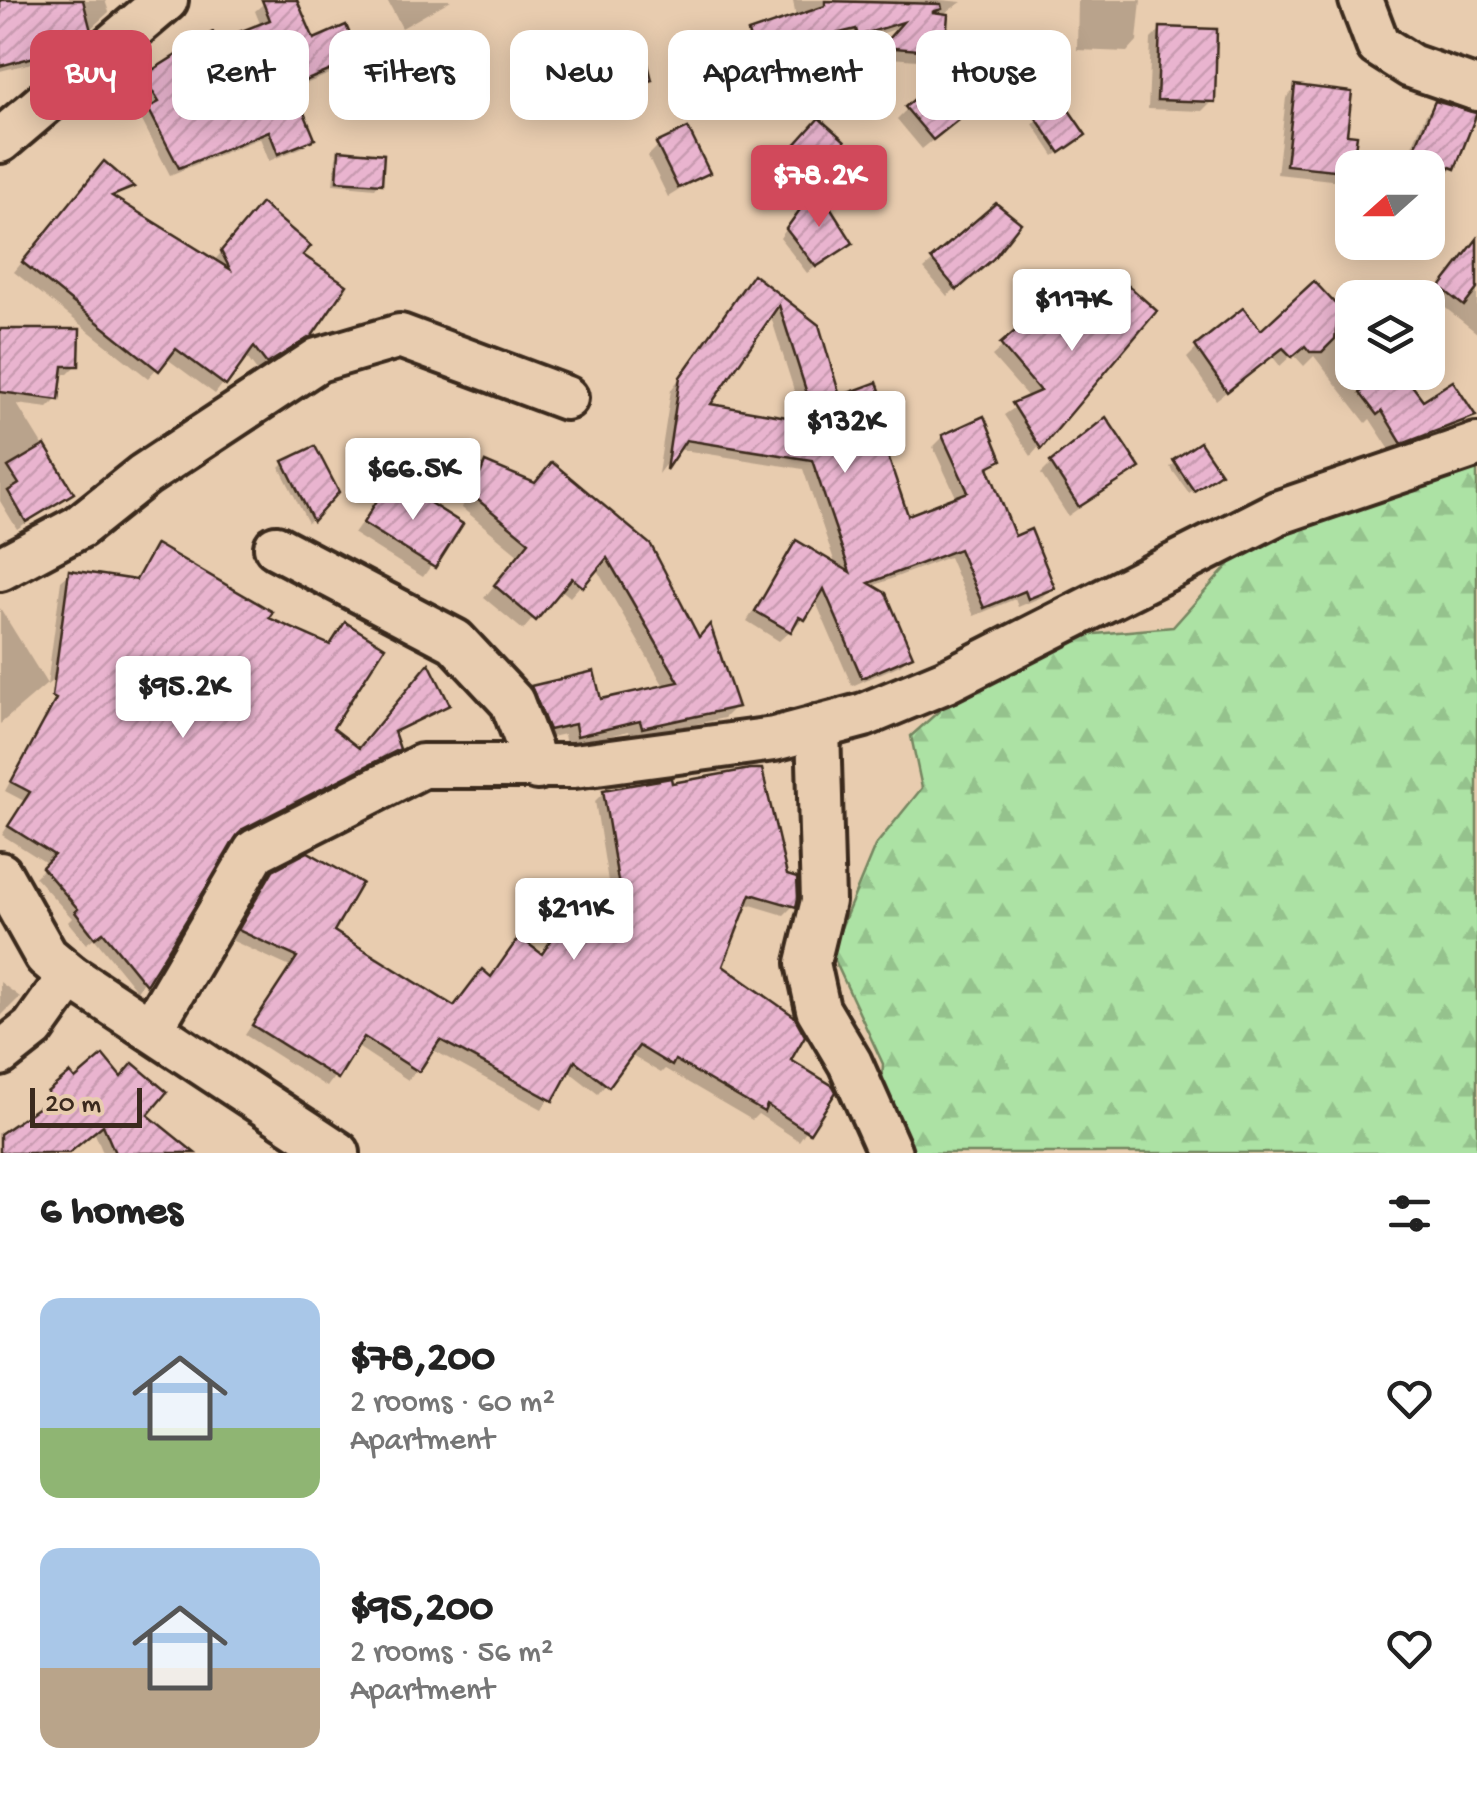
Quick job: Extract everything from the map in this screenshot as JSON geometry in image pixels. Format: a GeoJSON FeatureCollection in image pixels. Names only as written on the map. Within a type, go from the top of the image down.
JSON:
{"type":"FeatureCollection","features":[{"type":"Feature","properties":{"kind":"street"},"geometry":{"type":"LineString","coordinates":[[0,142],[166,0]]}},
{"type":"Feature","properties":{"kind":"street"},"geometry":{"type":"LineString","coordinates":[[1360,0],[1378,46],[1412,66],[1477,89]]}},
{"type":"Feature","properties":{"kind":"street"},"geometry":{"type":"LineString","coordinates":[[0,569],[80,527],[144,475],[318,360],[400,336],[566,398]]}},
{"type":"Feature","properties":{"kind":"street"},"geometry":{"type":"LineString","coordinates":[[151,1029],[255,851],[422,766],[537,768],[774,739],[818,727],[910,698],[1277,513],[1477,445]]}},
{"type":"Feature","properties":{"kind":"street"},"geometry":{"type":"LineString","coordinates":[[276,547],[456,641],[512,702],[537,768]]}},
{"type":"Feature","properties":{"kind":"street"},"geometry":{"type":"LineString","coordinates":[[818,727],[823,901],[808,963],[818,1009],[850,1063],[890,1153]]}},
{"type":"Feature","properties":{"kind":"street"},"geometry":{"type":"LineString","coordinates":[[0,874],[58,966]]}},
{"type":"Feature","properties":{"kind":"street"},"geometry":{"type":"LineString","coordinates":[[0,936],[58,966],[338,1153]]}},
{"type":"Feature","properties":{"kind":"street"},"geometry":{"type":"LineString","coordinates":[[0,1054],[34,1028],[58,966]]}},
{"type":"Feature","properties":{"kind":"green space"},"geometry":{"type":"Polygon","coordinates":[[[1477,463],[1477,1153],[901,1153],[880,1116],[883,1064],[831,952],[875,846],[922,788],[911,736],[995,661],[1062,637],[1173,627],[1242,550],[1379,486],[1477,463]]]}},
{"type":"Feature","properties":{"kind":"building"},"geometry":{"type":"Polygon","coordinates":[[[0,0],[83,0],[91,30],[30,30],[30,58],[0,66],[0,0]]]}},
{"type":"Feature","properties":{"kind":"building"},"geometry":{"type":"Polygon","coordinates":[[[262,0],[297,0],[314,39],[329,32],[329,71],[309,79],[309,30],[244,30],[270,20],[262,0]]]}},
{"type":"Feature","properties":{"kind":"building"},"geometry":{"type":"Polygon","coordinates":[[[825,1],[941,4],[942,9],[932,12],[948,14],[947,30],[916,30],[916,50],[896,48],[896,30],[903,22],[877,30],[754,30],[825,6],[825,1]]]}},
{"type":"Feature","properties":{"kind":"building"},"geometry":{"type":"Polygon","coordinates":[[[1160,27],[1217,29],[1215,102],[1157,100],[1160,27]]]}},
{"type":"Feature","properties":{"kind":"building"},"geometry":{"type":"Polygon","coordinates":[[[172,58],[172,120],[307,120],[315,139],[278,154],[269,131],[179,168],[152,116],[152,106],[159,102],[152,91],[152,70],[172,58]]]}},
{"type":"Feature","properties":{"kind":"building"},"geometry":{"type":"Polygon","coordinates":[[[1295,85],[1352,92],[1347,134],[1357,135],[1355,150],[1335,150],[1335,170],[1286,165],[1295,85]]]}},
{"type":"Feature","properties":{"kind":"building"},"geometry":{"type":"Polygon","coordinates":[[[916,98],[916,120],[905,107],[916,98]]]}},
{"type":"Feature","properties":{"kind":"building"},"geometry":{"type":"Polygon","coordinates":[[[1435,101],[1477,113],[1455,169],[1445,165],[1445,150],[1414,150],[1435,101]]]}},
{"type":"Feature","properties":{"kind":"building"},"geometry":{"type":"Polygon","coordinates":[[[1071,113],[1086,135],[1060,153],[1037,120],[1071,120],[1071,113]]]}},
{"type":"Feature","properties":{"kind":"building"},"geometry":{"type":"Polygon","coordinates":[[[817,120],[845,141],[819,170],[793,147],[817,120]]]}},
{"type":"Feature","properties":{"kind":"building"},"geometry":{"type":"Polygon","coordinates":[[[916,120],[958,120],[933,140],[916,120]]]}},
{"type":"Feature","properties":{"kind":"building"},"geometry":{"type":"Polygon","coordinates":[[[688,128],[710,173],[678,188],[656,143],[688,128]]]}},
{"type":"Feature","properties":{"kind":"building"},"geometry":{"type":"Polygon","coordinates":[[[339,150],[384,154],[382,184],[337,181],[339,150]]]}},
{"type":"Feature","properties":{"kind":"building"},"geometry":{"type":"Polygon","coordinates":[[[104,161],[134,187],[112,196],[230,269],[221,251],[261,203],[311,246],[303,255],[347,285],[312,336],[267,364],[254,347],[226,386],[176,349],[159,371],[22,262],[104,161]]]}},
{"type":"Feature","properties":{"kind":"building"},"geometry":{"type":"Polygon","coordinates":[[[817,186],[853,243],[816,267],[786,229],[817,186]]]}},
{"type":"Feature","properties":{"kind":"building"},"geometry":{"type":"Polygon","coordinates":[[[996,203],[1021,223],[993,259],[957,290],[931,259],[996,203]]]}},
{"type":"Feature","properties":{"kind":"building"},"geometry":{"type":"Polygon","coordinates":[[[1477,239],[1477,289],[1464,306],[1445,291],[1445,281],[1477,239]]]}},
{"type":"Feature","properties":{"kind":"building"},"geometry":{"type":"Polygon","coordinates":[[[753,274],[819,325],[840,396],[877,382],[890,419],[877,424],[908,515],[968,492],[942,435],[984,416],[1002,460],[988,467],[1015,536],[1031,529],[1055,588],[1028,599],[1025,591],[984,608],[959,549],[869,583],[886,593],[913,656],[862,678],[824,589],[805,620],[799,617],[791,632],[755,611],[796,540],[850,572],[812,460],[686,440],[666,470],[680,377],[753,274]],[[779,305],[711,404],[816,422],[779,305]]]}},
{"type":"Feature","properties":{"kind":"building"},"geometry":{"type":"Polygon","coordinates":[[[1121,279],[1157,311],[1041,449],[1012,403],[1040,391],[1000,344],[1056,296],[1077,320],[1121,279]]]}},
{"type":"Feature","properties":{"kind":"building"},"geometry":{"type":"Polygon","coordinates":[[[1314,281],[1335,304],[1335,339],[1322,352],[1310,352],[1305,346],[1292,357],[1283,348],[1227,392],[1195,346],[1243,308],[1261,330],[1314,281]]]}},
{"type":"Feature","properties":{"kind":"building"},"geometry":{"type":"Polygon","coordinates":[[[0,329],[80,329],[79,366],[63,366],[59,400],[0,392],[0,329]]]}},
{"type":"Feature","properties":{"kind":"building"},"geometry":{"type":"Polygon","coordinates":[[[1453,381],[1476,416],[1402,444],[1382,411],[1377,415],[1360,393],[1416,390],[1423,400],[1445,390],[1453,381]]]}},
{"type":"Feature","properties":{"kind":"building"},"geometry":{"type":"Polygon","coordinates":[[[1106,417],[1140,468],[1079,507],[1050,462],[1106,417]]]}},
{"type":"Feature","properties":{"kind":"building"},"geometry":{"type":"Polygon","coordinates":[[[1200,442],[1221,473],[1194,491],[1173,460],[1200,442]]]}},
{"type":"Feature","properties":{"kind":"building"},"geometry":{"type":"Polygon","coordinates":[[[45,445],[74,493],[26,522],[8,491],[19,484],[8,467],[45,445]]]}},
{"type":"Feature","properties":{"kind":"building"},"geometry":{"type":"Polygon","coordinates":[[[315,446],[339,492],[313,521],[283,461],[315,446]]]}},
{"type":"Feature","properties":{"kind":"building"},"geometry":{"type":"Polygon","coordinates":[[[485,462],[535,483],[552,462],[651,545],[699,637],[710,624],[738,707],[642,728],[640,721],[577,736],[575,724],[549,730],[531,686],[594,671],[601,699],[679,682],[607,558],[583,587],[572,578],[536,621],[494,585],[529,542],[472,495],[485,462]]]}},
{"type":"Feature","properties":{"kind":"building"},"geometry":{"type":"Polygon","coordinates":[[[391,478],[463,524],[435,568],[363,523],[391,478]]]}},
{"type":"Feature","properties":{"kind":"building"},"geometry":{"type":"Polygon","coordinates":[[[156,544],[273,612],[269,618],[330,645],[345,622],[385,647],[333,728],[359,748],[429,663],[450,705],[394,732],[400,749],[243,829],[146,985],[103,932],[95,938],[75,912],[78,909],[42,867],[54,855],[8,826],[30,792],[11,782],[56,699],[52,697],[69,570],[136,580],[156,544]]]}},
{"type":"Feature","properties":{"kind":"building"},"geometry":{"type":"Polygon","coordinates":[[[762,769],[787,875],[797,878],[798,898],[796,907],[751,894],[723,966],[794,1016],[805,1036],[791,1060],[833,1086],[836,1092],[810,1133],[767,1105],[764,1112],[675,1060],[672,1066],[639,1046],[609,1087],[575,1061],[553,1101],[440,1040],[419,1072],[364,1037],[338,1079],[252,1025],[297,957],[238,930],[273,870],[308,852],[362,883],[334,931],[454,1006],[482,969],[491,977],[519,937],[542,954],[587,886],[623,911],[603,790],[762,769]]]}},
{"type":"Feature","properties":{"kind":"building"},"geometry":{"type":"Polygon","coordinates":[[[103,1055],[121,1077],[133,1063],[167,1092],[148,1115],[195,1153],[115,1153],[103,1125],[69,1153],[0,1153],[0,1134],[52,1098],[47,1092],[70,1073],[75,1079],[103,1055]]]}}]}
